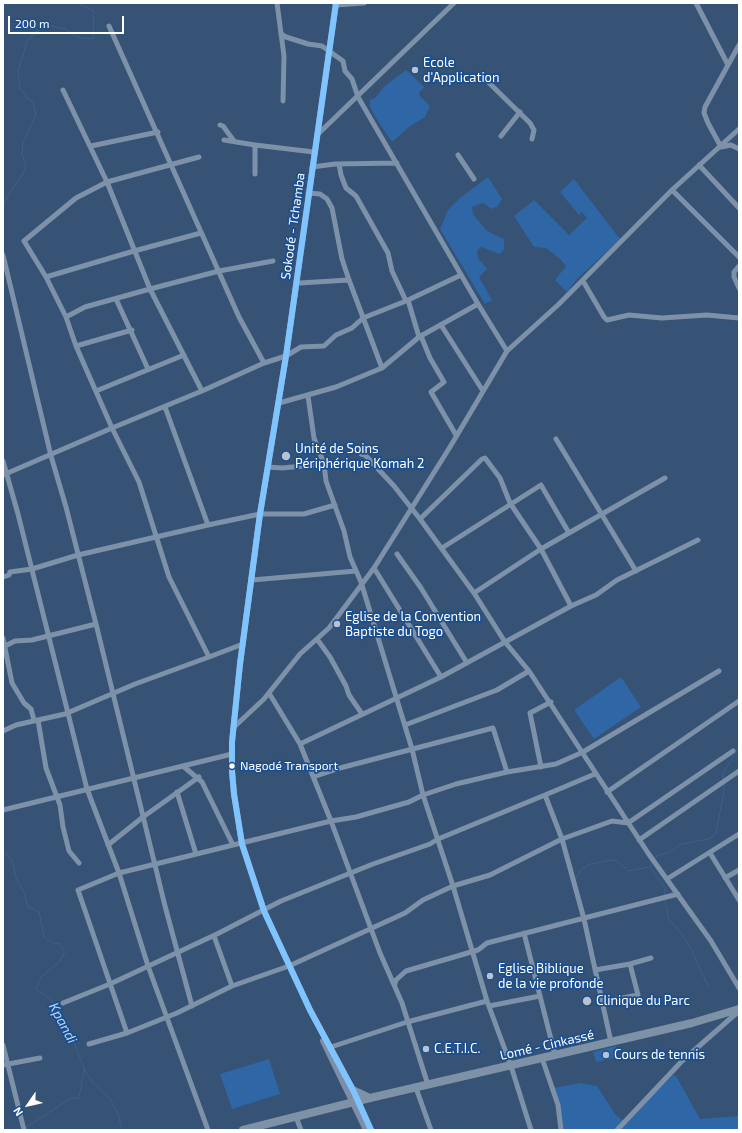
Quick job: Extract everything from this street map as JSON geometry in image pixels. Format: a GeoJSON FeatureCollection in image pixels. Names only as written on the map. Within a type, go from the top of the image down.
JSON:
{"type":"FeatureCollection","features":[{"type":"Feature","properties":{"kind":"highway","name":"Lomé - Cinkassé"},"geometry":{"type":"LineString","coordinates":[[243,1130],[370,1098],[511,1066],[739,1010]]}},
{"type":"Feature","properties":{"kind":"highway"},"geometry":{"type":"LineString","coordinates":[[353,1090],[370,1098]]}},
{"type":"Feature","properties":{"kind":"main road","name":"Sokodé - Tchamba"},"geometry":{"type":"LineString","coordinates":[[336,4],[316,136],[286,356],[260,514],[243,644],[232,754],[234,794],[242,844],[264,911],[310,1010],[353,1090],[356,1102]]}},
{"type":"Feature","properties":{"kind":"main road","name":"Sokodé - Tchamba"},"geometry":{"type":"LineString","coordinates":[[310,1010],[315,1024],[356,1102]]}},
{"type":"Feature","properties":{"kind":"main road"},"geometry":{"type":"LineString","coordinates":[[356,1102],[366,1130]]}},
{"type":"Feature","properties":{"kind":"main road"},"geometry":{"type":"LineString","coordinates":[[356,1102],[371,1130]]}},
{"type":"Feature","properties":{"kind":"street"},"geometry":{"type":"LineString","coordinates":[[277,3],[284,56],[284,101]]}},
{"type":"Feature","properties":{"kind":"street"},"geometry":{"type":"LineString","coordinates":[[336,4],[364,3]]}},
{"type":"Feature","properties":{"kind":"street"},"geometry":{"type":"LineString","coordinates":[[316,136],[454,3]]}},
{"type":"Feature","properties":{"kind":"street"},"geometry":{"type":"LineString","coordinates":[[696,3],[728,64]]}},
{"type":"Feature","properties":{"kind":"street"},"geometry":{"type":"LineString","coordinates":[[109,26],[158,132],[170,166],[239,317],[264,363]]}},
{"type":"Feature","properties":{"kind":"street"},"geometry":{"type":"LineString","coordinates":[[281,34],[286,37],[322,46],[343,61],[345,71],[352,79],[358,97],[478,304],[507,351]]}},
{"type":"Feature","properties":{"kind":"street"},"geometry":{"type":"LineString","coordinates":[[722,147],[704,114],[705,107],[739,46]]}},
{"type":"Feature","properties":{"kind":"street"},"geometry":{"type":"LineString","coordinates":[[481,75],[520,112],[534,130],[532,139]]}},
{"type":"Feature","properties":{"kind":"street"},"geometry":{"type":"LineString","coordinates":[[64,90],[74,115],[91,146],[107,182],[150,289],[202,391]]}},
{"type":"Feature","properties":{"kind":"street"},"geometry":{"type":"LineString","coordinates":[[501,136],[520,112]]}},
{"type":"Feature","properties":{"kind":"street"},"geometry":{"type":"LineString","coordinates":[[220,125],[223,126],[234,141]]}},
{"type":"Feature","properties":{"kind":"street"},"geometry":{"type":"LineString","coordinates":[[234,728],[268,693],[300,654],[329,628],[361,582],[374,568],[412,509],[507,351],[583,281],[699,164],[722,147],[739,129]]}},
{"type":"Feature","properties":{"kind":"street"},"geometry":{"type":"LineString","coordinates":[[91,146],[158,132]]}},
{"type":"Feature","properties":{"kind":"street"},"geometry":{"type":"LineString","coordinates":[[224,140],[314,152]]}},
{"type":"Feature","properties":{"kind":"street"},"geometry":{"type":"LineString","coordinates":[[255,145],[255,174]]}},
{"type":"Feature","properties":{"kind":"street"},"geometry":{"type":"LineString","coordinates":[[722,147],[731,145],[739,149]]}},
{"type":"Feature","properties":{"kind":"street"},"geometry":{"type":"LineString","coordinates":[[458,155],[474,179]]}},
{"type":"Feature","properties":{"kind":"street"},"geometry":{"type":"LineString","coordinates":[[199,157],[107,182],[76,198],[24,241],[46,277],[66,317],[76,346],[112,428],[139,482],[155,537],[169,577],[209,657]]}},
{"type":"Feature","properties":{"kind":"street"},"geometry":{"type":"LineString","coordinates":[[312,166],[397,163]]}},
{"type":"Feature","properties":{"kind":"street"},"geometry":{"type":"LineString","coordinates":[[339,164],[341,176],[346,188],[356,196],[388,254],[392,271],[407,300],[420,336],[430,358],[444,382],[431,392],[456,435]]}},
{"type":"Feature","properties":{"kind":"street"},"geometry":{"type":"LineString","coordinates":[[699,164],[738,207]]}},
{"type":"Feature","properties":{"kind":"street"},"geometry":{"type":"LineString","coordinates":[[672,190],[739,257]]}},
{"type":"Feature","properties":{"kind":"street"},"geometry":{"type":"LineString","coordinates":[[308,193],[320,194],[327,200],[332,208],[342,259],[382,368]]}},
{"type":"Feature","properties":{"kind":"street"},"geometry":{"type":"LineString","coordinates":[[46,277],[201,233]]}},
{"type":"Feature","properties":{"kind":"street"},"geometry":{"type":"LineString","coordinates":[[3,255],[51,456],[66,507],[96,624],[133,779],[192,1006]]}},
{"type":"Feature","properties":{"kind":"street"},"geometry":{"type":"LineString","coordinates":[[66,317],[85,307],[150,289],[218,271],[273,261]]}},
{"type":"Feature","properties":{"kind":"street"},"geometry":{"type":"LineString","coordinates":[[739,266],[734,272],[734,277],[739,288]]}},
{"type":"Feature","properties":{"kind":"street"},"geometry":{"type":"LineString","coordinates":[[5,475],[264,363],[286,356],[301,347],[324,346],[336,335],[352,328],[363,318],[407,300],[461,274]]}},
{"type":"Feature","properties":{"kind":"street"},"geometry":{"type":"LineString","coordinates":[[300,283],[349,280]]}},
{"type":"Feature","properties":{"kind":"street"},"geometry":{"type":"LineString","coordinates":[[583,281],[607,320],[629,315],[666,318],[707,315],[739,318]]}},
{"type":"Feature","properties":{"kind":"street"},"geometry":{"type":"LineString","coordinates":[[116,299],[132,330],[148,369]]}},
{"type":"Feature","properties":{"kind":"street"},"geometry":{"type":"LineString","coordinates":[[278,403],[308,396],[336,387],[382,368],[420,336],[478,304]]}},
{"type":"Feature","properties":{"kind":"street"},"geometry":{"type":"LineString","coordinates":[[441,324],[483,391]]}},
{"type":"Feature","properties":{"kind":"street"},"geometry":{"type":"LineString","coordinates":[[76,346],[132,330]]}},
{"type":"Feature","properties":{"kind":"street"},"geometry":{"type":"LineString","coordinates":[[96,391],[184,355]]}},
{"type":"Feature","properties":{"kind":"street"},"geometry":{"type":"LineString","coordinates":[[308,396],[314,438],[324,464],[326,481],[361,582],[412,749],[423,795],[453,886],[488,1003],[511,1066],[531,1130]]}},
{"type":"Feature","properties":{"kind":"street"},"geometry":{"type":"LineString","coordinates":[[165,407],[208,525]]}},
{"type":"Feature","properties":{"kind":"street"},"geometry":{"type":"LineString","coordinates":[[556,439],[636,571]]}},
{"type":"Feature","properties":{"kind":"street"},"geometry":{"type":"LineString","coordinates":[[361,454],[365,455],[412,509],[474,593],[505,642],[529,671],[551,702],[583,752],[595,774],[639,840],[711,941],[739,988]]}},
{"type":"Feature","properties":{"kind":"street"},"geometry":{"type":"LineString","coordinates":[[420,519],[482,459],[485,458],[500,478],[510,503],[541,549],[571,606]]}},
{"type":"Feature","properties":{"kind":"street"},"geometry":{"type":"LineString","coordinates":[[3,461],[5,475],[32,569],[87,789],[119,873],[148,966],[208,1130]]}},
{"type":"Feature","properties":{"kind":"street"},"geometry":{"type":"LineString","coordinates":[[268,466],[282,468],[324,464]]}},
{"type":"Feature","properties":{"kind":"street"},"geometry":{"type":"LineString","coordinates":[[474,593],[541,549],[665,478]]}},
{"type":"Feature","properties":{"kind":"street"},"geometry":{"type":"LineString","coordinates":[[442,548],[541,484],[569,533]]}},
{"type":"Feature","properties":{"kind":"street"},"geometry":{"type":"LineString","coordinates":[[3,577],[9,575],[10,572],[32,569],[78,555],[208,525],[260,514],[304,514],[335,505]]}},
{"type":"Feature","properties":{"kind":"street"},"geometry":{"type":"LineString","coordinates":[[300,744],[467,664],[571,606],[596,595],[617,580],[698,540]]}},
{"type":"Feature","properties":{"kind":"street"},"geometry":{"type":"LineString","coordinates":[[397,554],[421,588],[467,664]]}},
{"type":"Feature","properties":{"kind":"street"},"geometry":{"type":"LineString","coordinates":[[374,568],[441,677]]}},
{"type":"Feature","properties":{"kind":"street"},"geometry":{"type":"LineString","coordinates":[[252,580],[356,571]]}},
{"type":"Feature","properties":{"kind":"street"},"geometry":{"type":"LineString","coordinates":[[6,646],[15,641],[32,640],[96,624]]}},
{"type":"Feature","properties":{"kind":"street"},"geometry":{"type":"LineString","coordinates":[[3,638],[6,646],[12,683],[24,703],[31,709],[36,720],[46,768],[60,805],[63,827],[69,851],[79,863]]}},
{"type":"Feature","properties":{"kind":"street"},"geometry":{"type":"LineString","coordinates":[[317,639],[330,657],[346,686],[349,695],[362,714]]}},
{"type":"Feature","properties":{"kind":"street"},"geometry":{"type":"LineString","coordinates":[[3,731],[16,725],[68,712],[243,644]]}},
{"type":"Feature","properties":{"kind":"street"},"geometry":{"type":"LineString","coordinates":[[405,725],[497,690],[529,671]]}},
{"type":"Feature","properties":{"kind":"street"},"geometry":{"type":"LineString","coordinates":[[127,1033],[78,890],[119,873],[331,821],[356,817],[409,802],[423,795],[456,784],[507,772],[556,764],[583,752],[718,671]]}},
{"type":"Feature","properties":{"kind":"street"},"geometry":{"type":"LineString","coordinates":[[268,693],[300,744],[351,873],[387,971],[395,984],[428,1085]]}},
{"type":"Feature","properties":{"kind":"street"},"geometry":{"type":"LineString","coordinates":[[607,792],[739,701]]}},
{"type":"Feature","properties":{"kind":"street"},"geometry":{"type":"LineString","coordinates":[[541,767],[530,713],[551,702]]}},
{"type":"Feature","properties":{"kind":"street"},"geometry":{"type":"LineString","coordinates":[[313,777],[340,768],[493,728],[507,772]]}},
{"type":"Feature","properties":{"kind":"street"},"geometry":{"type":"LineString","coordinates":[[89,1044],[127,1033],[192,1006],[232,986],[289,966],[371,929],[453,886],[490,874],[562,839],[612,821],[628,823],[733,751]]}},
{"type":"Feature","properties":{"kind":"street"},"geometry":{"type":"LineString","coordinates":[[3,810],[232,754]]}},
{"type":"Feature","properties":{"kind":"street"},"geometry":{"type":"LineString","coordinates":[[183,766],[198,777],[233,845]]}},
{"type":"Feature","properties":{"kind":"street"},"geometry":{"type":"LineString","coordinates":[[639,840],[739,771]]}},
{"type":"Feature","properties":{"kind":"street"},"geometry":{"type":"LineString","coordinates":[[64,1003],[110,984],[214,936],[281,901],[430,844],[438,839],[595,774]]}},
{"type":"Feature","properties":{"kind":"street"},"geometry":{"type":"LineString","coordinates":[[108,845],[176,792],[198,777]]}},
{"type":"Feature","properties":{"kind":"street"},"geometry":{"type":"LineString","coordinates":[[176,792],[196,854]]}},
{"type":"Feature","properties":{"kind":"street"},"geometry":{"type":"LineString","coordinates":[[545,795],[562,839],[584,919],[611,1042]]}},
{"type":"Feature","properties":{"kind":"street"},"geometry":{"type":"LineString","coordinates":[[667,879],[739,834]]}},
{"type":"Feature","properties":{"kind":"street"},"geometry":{"type":"LineString","coordinates":[[710,853],[739,900]]}},
{"type":"Feature","properties":{"kind":"street"},"geometry":{"type":"LineString","coordinates":[[725,878],[739,870]]}},
{"type":"Feature","properties":{"kind":"street"},"geometry":{"type":"LineString","coordinates":[[395,984],[396,980],[406,971],[478,950],[487,942],[584,919],[678,894]]}},
{"type":"Feature","properties":{"kind":"street"},"geometry":{"type":"LineString","coordinates":[[524,934],[555,1055]]}},
{"type":"Feature","properties":{"kind":"street"},"geometry":{"type":"LineString","coordinates":[[214,936],[232,986]]}},
{"type":"Feature","properties":{"kind":"street"},"geometry":{"type":"LineString","coordinates":[[595,970],[630,964],[651,958]]}},
{"type":"Feature","properties":{"kind":"street"},"geometry":{"type":"LineString","coordinates":[[602,1002],[638,995],[630,964]]}},
{"type":"Feature","properties":{"kind":"street"},"geometry":{"type":"LineString","coordinates":[[331,1047],[407,1022],[488,1003],[540,996]]}},
{"type":"Feature","properties":{"kind":"street"},"geometry":{"type":"LineString","coordinates":[[617,1130],[682,1061],[739,1010]]}},
{"type":"Feature","properties":{"kind":"street"},"geometry":{"type":"LineString","coordinates":[[3,1045],[5,1065],[24,1130]]}},
{"type":"Feature","properties":{"kind":"street"},"geometry":{"type":"LineString","coordinates":[[5,1065],[40,1058]]}},
{"type":"Feature","properties":{"kind":"street"},"geometry":{"type":"LineString","coordinates":[[542,1058],[558,1105],[561,1130]]}},
{"type":"Feature","properties":{"kind":"street"},"geometry":{"type":"LineString","coordinates":[[416,1088],[431,1130]]}},
{"type":"Feature","properties":{"kind":"street"},"geometry":{"type":"LineString","coordinates":[[296,1117],[301,1130]]}},
{"type":"Feature","properties":{"kind":"shaded area"},"geometry":{"type":"Polygon","coordinates":[[[406,70],[424,87],[419,95],[430,106],[425,117],[410,126],[392,142],[370,107],[370,100],[375,98],[386,85],[406,70]]]}},
{"type":"Feature","properties":{"kind":"shaded area"},"geometry":{"type":"Polygon","coordinates":[[[488,177],[502,199],[498,206],[492,209],[483,203],[472,207],[473,214],[487,231],[504,239],[504,249],[500,254],[481,247],[477,251],[478,258],[487,269],[479,277],[492,300],[485,304],[440,229],[448,210],[461,197],[488,177]]]}},
{"type":"Feature","properties":{"kind":"shaded area"},"geometry":{"type":"Polygon","coordinates":[[[574,179],[620,239],[576,280],[567,292],[555,280],[566,266],[546,248],[534,247],[514,216],[534,200],[569,235],[587,218],[582,212],[579,215],[560,192],[574,179]]]}},
{"type":"Feature","properties":{"kind":"shaded area"},"geometry":{"type":"Polygon","coordinates":[[[621,677],[641,707],[594,739],[574,710],[621,677]]]}},
{"type":"Feature","properties":{"kind":"shaded area","name":"Cours de tennis"},"geometry":{"type":"Polygon","coordinates":[[[616,1046],[618,1057],[596,1062],[593,1052],[616,1046]]]}},
{"type":"Feature","properties":{"kind":"shaded area"},"geometry":{"type":"Polygon","coordinates":[[[269,1059],[280,1094],[232,1109],[220,1074],[269,1059]]]}},
{"type":"Feature","properties":{"kind":"shaded area"},"geometry":{"type":"Polygon","coordinates":[[[673,1075],[676,1076],[700,1119],[739,1116],[739,1130],[563,1130],[554,1088],[580,1083],[597,1086],[615,1114],[625,1122],[673,1075]]]}},
{"type":"Feature","properties":{"kind":"waterway","name":"Kpandi"},"geometry":{"type":"LineString","coordinates":[[3,205],[11,190],[22,176],[26,165],[22,154],[23,143],[36,115],[33,102],[27,98],[20,88],[18,72],[27,41],[37,31],[51,26],[66,29],[77,37],[93,39],[94,11],[76,3]]}},
{"type":"Feature","properties":{"kind":"waterway"},"geometry":{"type":"LineString","coordinates":[[723,779],[723,773],[739,748]]}},
{"type":"Feature","properties":{"kind":"waterway"},"geometry":{"type":"LineString","coordinates":[[655,859],[657,856],[670,852],[681,844],[709,839],[716,833],[724,784]]}},
{"type":"Feature","properties":{"kind":"waterway","name":"Kpandi"},"geometry":{"type":"LineString","coordinates":[[3,852],[12,860],[16,878],[24,893],[28,907],[39,912],[44,937],[51,942],[59,944],[65,952],[60,961],[41,977],[36,989],[52,1000],[58,1019],[72,1037],[85,1071],[93,1083],[110,1099],[118,1114],[122,1130]]}},
{"type":"Feature","properties":{"kind":"waterway"},"geometry":{"type":"LineString","coordinates":[[575,880],[581,870],[590,864],[613,860],[621,864],[628,871],[649,867]]}},
{"type":"Feature","properties":{"kind":"waterway"},"geometry":{"type":"LineString","coordinates":[[652,864],[650,867],[665,888],[665,895]]}},
{"type":"Feature","properties":{"kind":"waterway"},"geometry":{"type":"LineString","coordinates":[[665,900],[669,920],[682,934],[690,947],[708,986]]}},
{"type":"Feature","properties":{"kind":"waterway"},"geometry":{"type":"LineString","coordinates":[[25,1128],[71,1098],[78,1098],[84,1068]]}},
{"type":"Feature","properties":{"kind":"transit line"},"geometry":{"type":"LineString","coordinates":[[336,3],[286,356],[260,514],[240,664],[232,742],[232,771],[242,844],[264,911],[310,1010],[353,1090],[371,1130]]}},
{"type":"Feature","properties":{"kind":"place","name":"Ecole d'Application"},"geometry":{"type":"Point","coordinates":[415,70]}},
{"type":"Feature","properties":{"kind":"place","name":"Unité de Soins Périphérique Komah 2"},"geometry":{"type":"Point","coordinates":[286,456]}},
{"type":"Feature","properties":{"kind":"place","name":"Eglise de la Convention Baptiste du Togo"},"geometry":{"type":"Point","coordinates":[337,624]}},
{"type":"Feature","properties":{"kind":"place","name":"Nagodé Transport"},"geometry":{"type":"Point","coordinates":[232,766]}},
{"type":"Feature","properties":{"kind":"place","name":"Eglise Biblique de la vie profonde"},"geometry":{"type":"Point","coordinates":[490,976]}},
{"type":"Feature","properties":{"kind":"place","name":"Clinique du Parc"},"geometry":{"type":"Point","coordinates":[587,1001]}},
{"type":"Feature","properties":{"kind":"place","name":"C.E.T.I.C."},"geometry":{"type":"Point","coordinates":[426,1049]}},
{"type":"Feature","properties":{"kind":"place","name":"Cours de tennis"},"geometry":{"type":"Point","coordinates":[606,1055]}}]}
